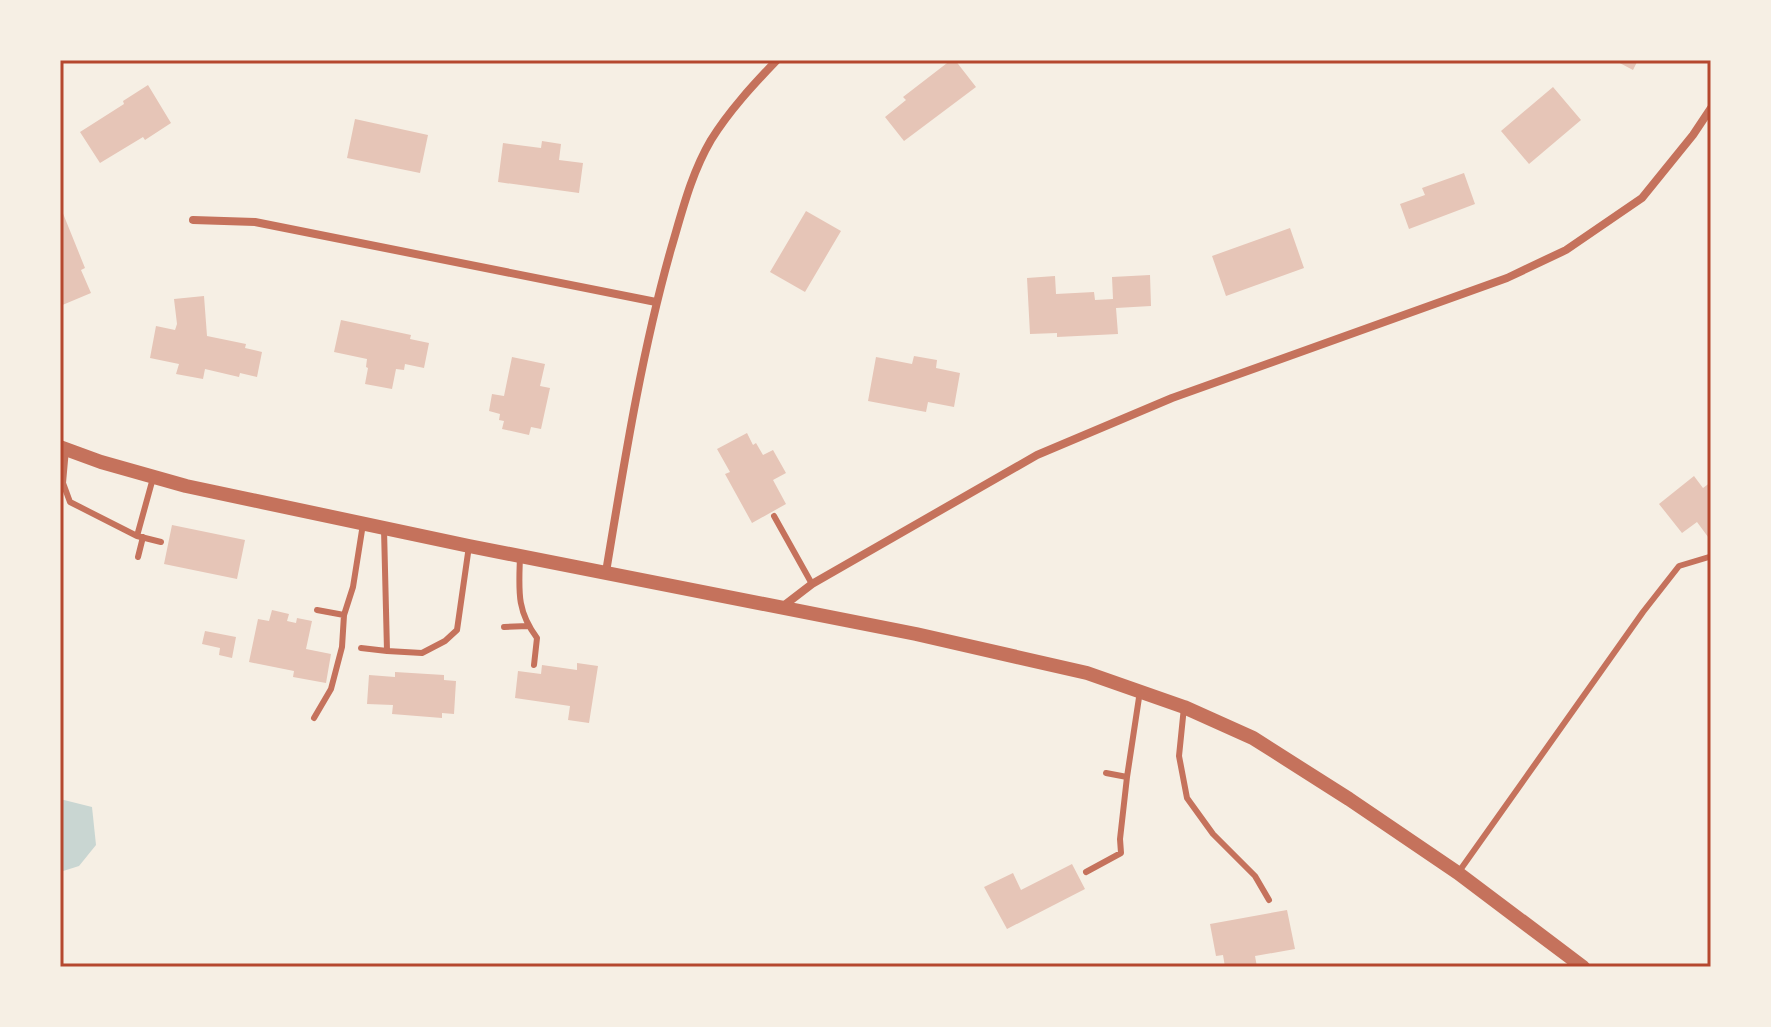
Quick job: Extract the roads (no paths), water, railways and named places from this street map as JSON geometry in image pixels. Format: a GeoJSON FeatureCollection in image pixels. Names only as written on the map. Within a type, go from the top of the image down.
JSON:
{"type":"FeatureCollection","features":[{"type":"Feature","properties":{"kind":"street"},"geometry":{"type":"LineString","coordinates":[[606,572],[630,425],[656,302],[685,199],[712,140],[750,89],[777,60]]}},
{"type":"Feature","properties":{"kind":"street"},"geometry":{"type":"LineString","coordinates":[[780,608],[812,584],[1037,455],[1172,398],[1507,278],[1566,250],[1642,198],[1711,108]]}},
{"type":"Feature","properties":{"kind":"street"},"geometry":{"type":"LineString","coordinates":[[193,220],[255,222],[656,302]]}},
{"type":"Feature","properties":{"kind":"street"},"geometry":{"type":"LineString","coordinates":[[63,448],[153,478],[469,546],[916,634],[1072,669],[1140,691],[1253,738],[1458,873],[1583,967]]}},
{"type":"Feature","properties":{"kind":"lane"},"geometry":{"type":"LineString","coordinates":[[63,448],[63,483],[70,502],[140,536],[161,542]]}},
{"type":"Feature","properties":{"kind":"lane"},"geometry":{"type":"LineString","coordinates":[[138,557],[153,478]]}},
{"type":"Feature","properties":{"kind":"lane"},"geometry":{"type":"LineString","coordinates":[[774,516],[812,584]]}},
{"type":"Feature","properties":{"kind":"lane"},"geometry":{"type":"LineString","coordinates":[[314,718],[331,689],[342,647],[344,615],[353,587],[363,524]]}},
{"type":"Feature","properties":{"kind":"lane"},"geometry":{"type":"LineString","coordinates":[[383,528],[387,651]]}},
{"type":"Feature","properties":{"kind":"lane"},"geometry":{"type":"LineString","coordinates":[[361,648],[422,653],[445,641],[457,630],[469,546]]}},
{"type":"Feature","properties":{"kind":"lane"},"geometry":{"type":"LineString","coordinates":[[520,556],[518,598],[528,626],[537,638],[534,665]]}},
{"type":"Feature","properties":{"kind":"lane"},"geometry":{"type":"LineString","coordinates":[[1458,873],[1679,566],[1709,557]]}},
{"type":"Feature","properties":{"kind":"lane"},"geometry":{"type":"LineString","coordinates":[[317,610],[344,615]]}},
{"type":"Feature","properties":{"kind":"lane"},"geometry":{"type":"LineString","coordinates":[[504,627],[528,626]]}},
{"type":"Feature","properties":{"kind":"lane"},"geometry":{"type":"LineString","coordinates":[[1086,872],[1121,853],[1127,777],[1140,691]]}},
{"type":"Feature","properties":{"kind":"lane"},"geometry":{"type":"LineString","coordinates":[[1184,707],[1179,756],[1187,798],[1213,834],[1255,876],[1269,900]]}},
{"type":"Feature","properties":{"kind":"lane"},"geometry":{"type":"LineString","coordinates":[[1106,773],[1127,777]]}}]}
